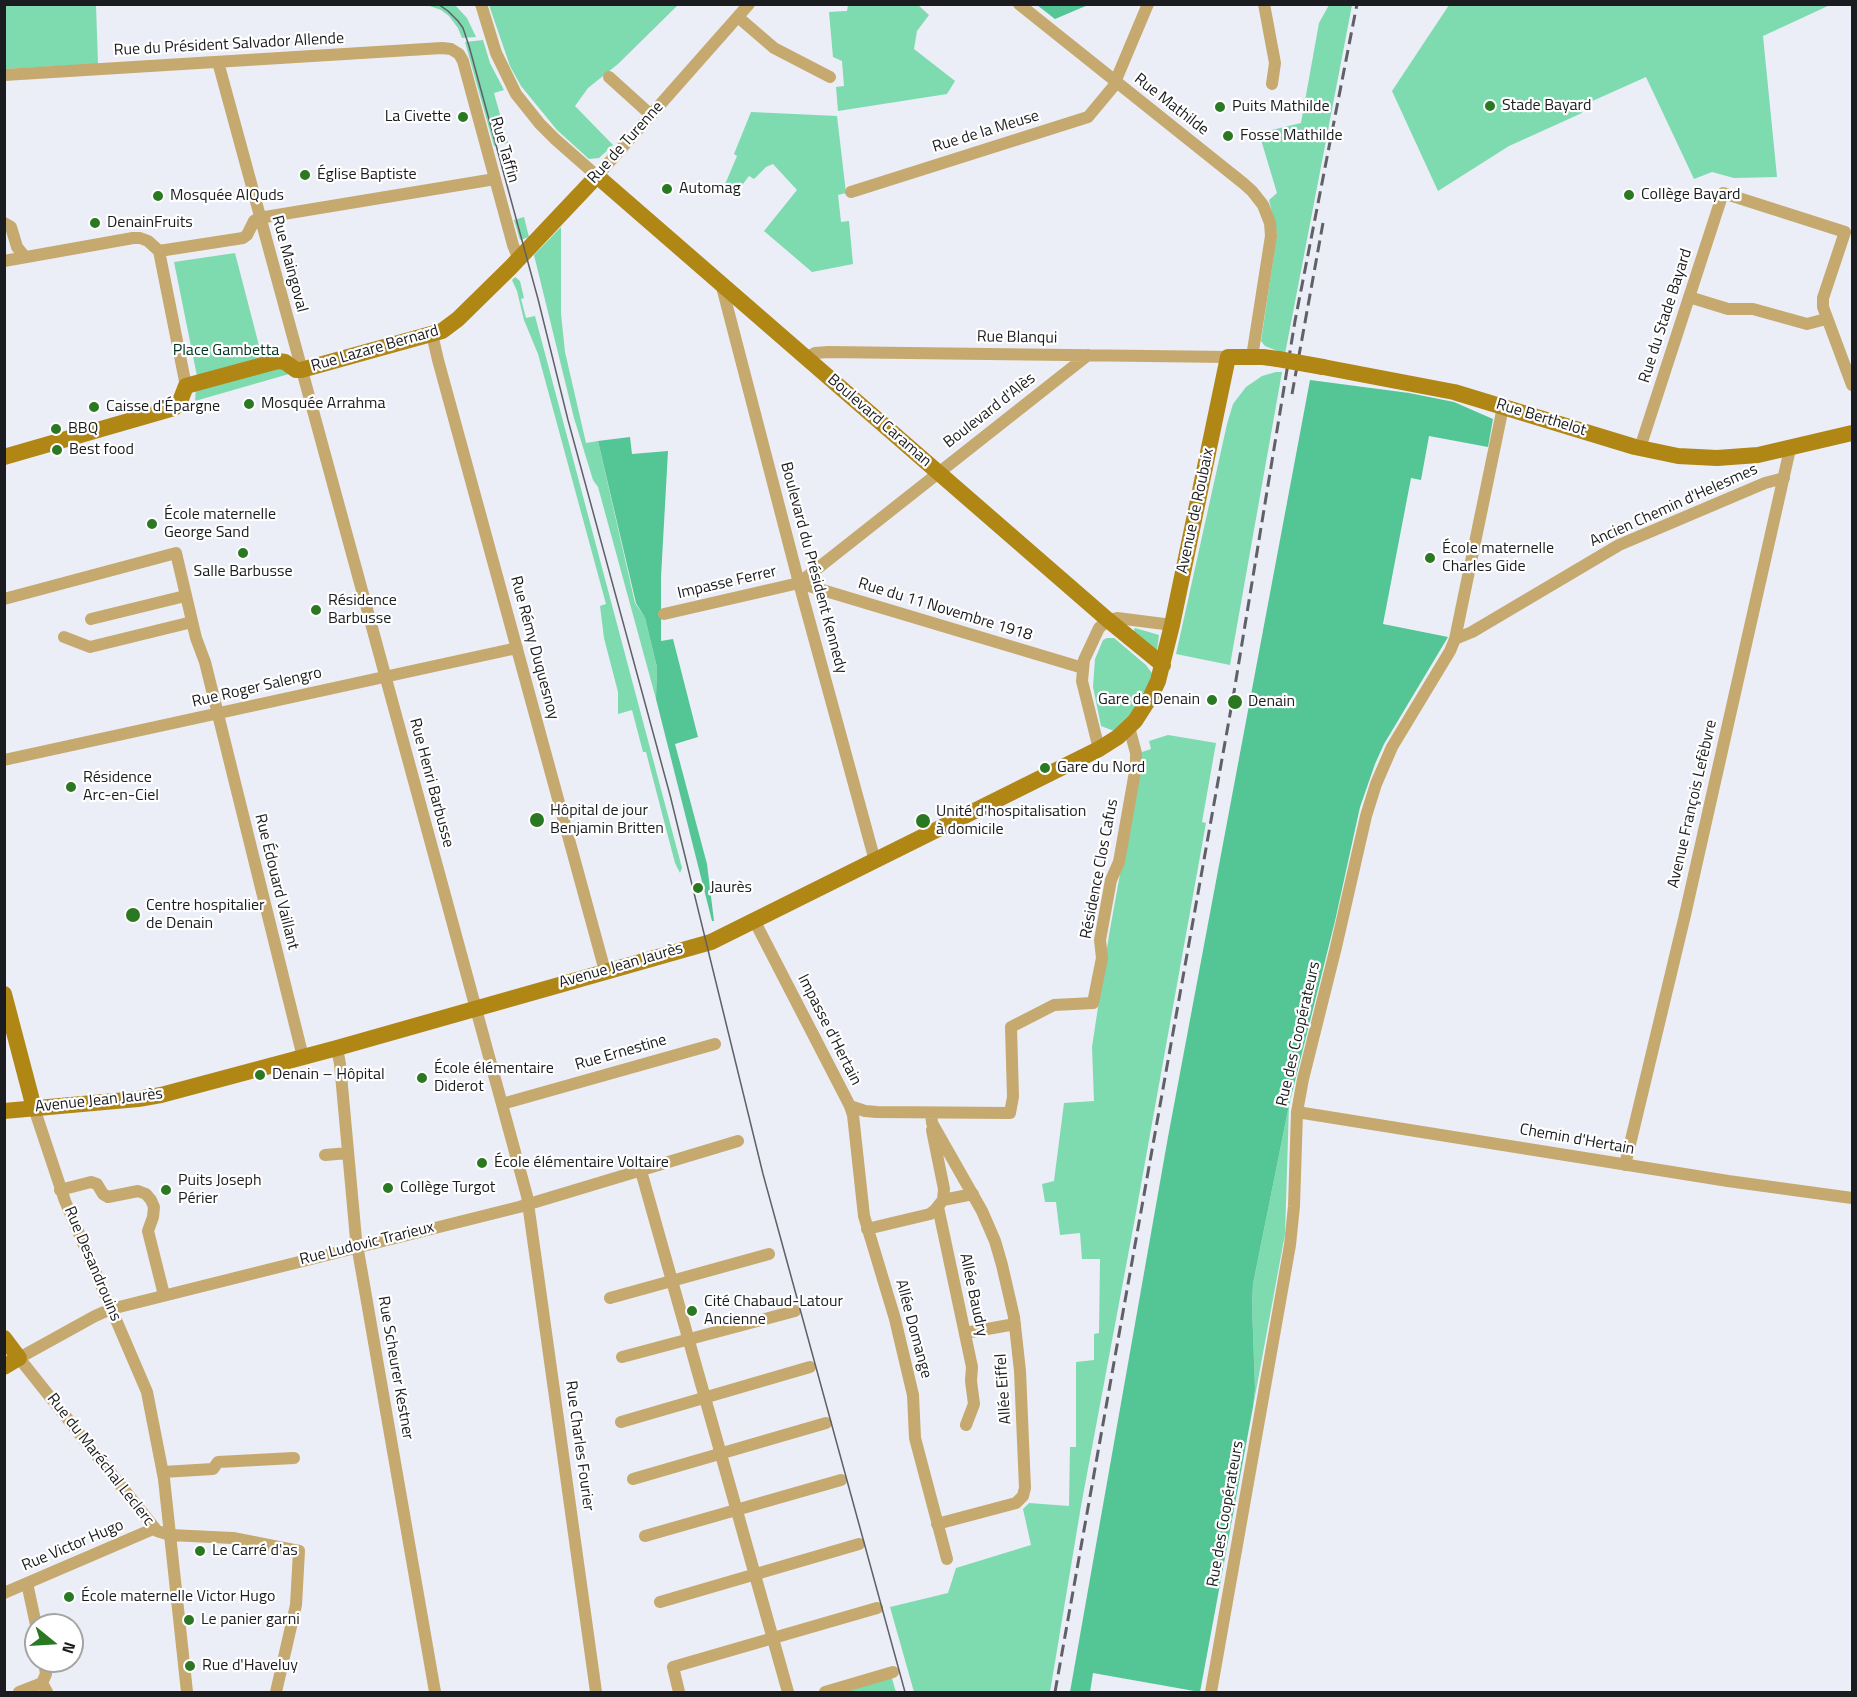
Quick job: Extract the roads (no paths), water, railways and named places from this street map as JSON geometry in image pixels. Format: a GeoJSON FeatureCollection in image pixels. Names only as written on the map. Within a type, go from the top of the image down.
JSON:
{"type":"FeatureCollection","features":[{"type":"Feature","properties":{"kind":"street"},"geometry":{"type":"LineString","coordinates":[[481,4],[496,53],[516,94],[555,139],[597,176]]}},
{"type":"Feature","properties":{"kind":"street","name":"Rue de Turenne"},"geometry":{"type":"LineString","coordinates":[[500,279],[597,176],[749,4]]}},
{"type":"Feature","properties":{"kind":"street","name":"Rue Mathilde"},"geometry":{"type":"LineString","coordinates":[[1019,4],[1248,187],[1259,200],[1266,211],[1271,236],[1252,357]]}},
{"type":"Feature","properties":{"kind":"street","name":"Rue de la Meuse"},"geometry":{"type":"LineString","coordinates":[[851,192],[1085,119],[1091,115],[1115,82],[1148,4]]}},
{"type":"Feature","properties":{"kind":"street"},"geometry":{"type":"LineString","coordinates":[[1263,4],[1275,63],[1272,84]]}},
{"type":"Feature","properties":{"kind":"street"},"geometry":{"type":"LineString","coordinates":[[738,16],[774,48],[830,77]]}},
{"type":"Feature","properties":{"kind":"street","name":"Rue du Président Salvador Allende"},"geometry":{"type":"LineString","coordinates":[[4,75],[442,48],[456,51]]}},
{"type":"Feature","properties":{"kind":"street","name":"Rue Taffin"},"geometry":{"type":"LineString","coordinates":[[456,51],[463,61],[513,246],[519,260]]}},
{"type":"Feature","properties":{"kind":"street","name":"Rue Maingoval"},"geometry":{"type":"LineString","coordinates":[[218,62],[302,370]]}},
{"type":"Feature","properties":{"kind":"street"},"geometry":{"type":"LineString","coordinates":[[609,77],[651,115]]}},
{"type":"Feature","properties":{"kind":"street","name":"Boulevard Caraman"},"geometry":{"type":"LineString","coordinates":[[597,176],[1108,620],[1163,665]]}},
{"type":"Feature","properties":{"kind":"street"},"geometry":{"type":"LineString","coordinates":[[159,251],[243,238],[254,221],[260,218],[495,179]]}},
{"type":"Feature","properties":{"kind":"street","name":"Rue du Stade Bayard"},"geometry":{"type":"LineString","coordinates":[[1640,448],[1723,193],[1849,233]]}},
{"type":"Feature","properties":{"kind":"street"},"geometry":{"type":"LineString","coordinates":[[4,223],[11,227],[14,242],[25,257]]}},
{"type":"Feature","properties":{"kind":"street"},"geometry":{"type":"LineString","coordinates":[[1849,233],[1823,298],[1822,307],[1852,386]]}},
{"type":"Feature","properties":{"kind":"street"},"geometry":{"type":"LineString","coordinates":[[4,261],[133,238],[148,241],[159,251],[186,386],[179,404],[174,408],[4,457]]}},
{"type":"Feature","properties":{"kind":"street","name":"Rue Lazare Bernard"},"geometry":{"type":"LineString","coordinates":[[186,386],[278,361],[285,362],[296,370],[302,370],[442,331],[500,279]]}},
{"type":"Feature","properties":{"kind":"street","name":"Boulevard du Président Kennedy"},"geometry":{"type":"LineString","coordinates":[[721,284],[875,861]]}},
{"type":"Feature","properties":{"kind":"street"},"geometry":{"type":"LineString","coordinates":[[1689,297],[1728,309],[1753,309],[1807,324],[1826,319]]}},
{"type":"Feature","properties":{"kind":"street","name":"Rue Rémy Duquesnoy"},"geometry":{"type":"LineString","coordinates":[[432,334],[605,970]]}},
{"type":"Feature","properties":{"kind":"street","name":"Rue Blanqui"},"geometry":{"type":"LineString","coordinates":[[806,358],[815,353],[828,352],[1228,357]]}},
{"type":"Feature","properties":{"kind":"street","name":"Boulevard d'Alès"},"geometry":{"type":"LineString","coordinates":[[799,583],[1088,355]]}},
{"type":"Feature","properties":{"kind":"street","name":"Rue Berthelot"},"geometry":{"type":"LineString","coordinates":[[1228,357],[1278,359],[1454,392],[1640,448],[1678,456],[1717,458],[1758,455],[1852,434]]}},
{"type":"Feature","properties":{"kind":"street","name":"Avenue de Roubaix"},"geometry":{"type":"LineString","coordinates":[[1163,665],[1228,357]]}},
{"type":"Feature","properties":{"kind":"street","name":"Rue Henri Barbusse"},"geometry":{"type":"LineString","coordinates":[[302,370],[528,1204]]}},
{"type":"Feature","properties":{"kind":"street","name":"Rue des Coopérateurs"},"geometry":{"type":"LineString","coordinates":[[1211,1692],[1290,1245],[1294,1206],[1297,1112],[1303,1080],[1374,790],[1392,747],[1455,639],[1503,407]]}},
{"type":"Feature","properties":{"kind":"street","name":"Avenue François Lefèbvre"},"geometry":{"type":"LineString","coordinates":[[1625,1165],[1685,915],[1790,449]]}},
{"type":"Feature","properties":{"kind":"street","name":"Ancien Chemin d'Helesmes"},"geometry":{"type":"LineString","coordinates":[[1455,639],[1474,631],[1619,545],[1765,483],[1784,478]]}},
{"type":"Feature","properties":{"kind":"street","name":"Rue Édouard Vaillant"},"geometry":{"type":"LineString","coordinates":[[4,599],[176,554],[303,1057]]}},
{"type":"Feature","properties":{"kind":"street","name":"Impasse Ferrer"},"geometry":{"type":"LineString","coordinates":[[664,614],[799,583]]}},
{"type":"Feature","properties":{"kind":"street","name":"Rue du 11 Novembre 1918"},"geometry":{"type":"LineString","coordinates":[[799,583],[1083,668]]}},
{"type":"Feature","properties":{"kind":"street"},"geometry":{"type":"LineString","coordinates":[[91,619],[186,596]]}},
{"type":"Feature","properties":{"kind":"street"},"geometry":{"type":"LineString","coordinates":[[1099,749],[1083,687],[1083,668],[1086,655],[1099,628],[1108,620],[1123,618],[1172,626]]}},
{"type":"Feature","properties":{"kind":"street"},"geometry":{"type":"LineString","coordinates":[[64,637],[90,647],[192,622]]}},
{"type":"Feature","properties":{"kind":"street","name":"Rue Roger Salengro"},"geometry":{"type":"LineString","coordinates":[[4,760],[517,648]]}},
{"type":"Feature","properties":{"kind":"street","name":"Avenue Jean Jaurès"},"geometry":{"type":"LineString","coordinates":[[4,1111],[147,1098],[337,1048],[605,970],[711,942],[1099,749],[1129,727],[1152,696],[1163,665]]}},
{"type":"Feature","properties":{"kind":"street","name":"Résidence Clos Cafus"},"geometry":{"type":"LineString","coordinates":[[1010,1113],[1013,1097],[1011,1027],[1054,1005],[1093,1003],[1102,958],[1101,940],[1111,880],[1119,862],[1136,766],[1136,753],[1129,727]]}},
{"type":"Feature","properties":{"kind":"street","name":"Impasse d'Hertain"},"geometry":{"type":"LineString","coordinates":[[754,920],[850,1106],[871,1112],[931,1118],[1010,1113]]}},
{"type":"Feature","properties":{"kind":"street","name":"Rue Desandrouins"},"geometry":{"type":"LineString","coordinates":[[4,994],[34,1108],[60,1190],[147,1392],[163,1472],[170,1535]]}},
{"type":"Feature","properties":{"kind":"street","name":"Rue Ernestine"},"geometry":{"type":"LineString","coordinates":[[502,1104],[716,1044]]}},
{"type":"Feature","properties":{"kind":"street","name":"Rue Scheurer Kestner"},"geometry":{"type":"LineString","coordinates":[[337,1048],[357,1248],[435,1692]]}},
{"type":"Feature","properties":{"kind":"street","name":"Allée Domange"},"geometry":{"type":"LineString","coordinates":[[850,1106],[867,1229],[895,1318],[914,1401],[915,1438],[947,1559]]}},
{"type":"Feature","properties":{"kind":"street","name":"Chemin d'Hertain"},"geometry":{"type":"LineString","coordinates":[[1297,1112],[1625,1165],[1852,1198]]}},
{"type":"Feature","properties":{"kind":"street","name":"Allée Eiffel"},"geometry":{"type":"LineString","coordinates":[[931,1118],[973,1194],[998,1250],[1015,1324],[1022,1390],[1025,1492],[1022,1499],[1016,1503],[937,1524]]}},
{"type":"Feature","properties":{"kind":"street","name":"Allée Baudry"},"geometry":{"type":"LineString","coordinates":[[931,1118],[944,1190],[940,1203],[972,1366],[971,1381],[974,1400],[966,1425]]}},
{"type":"Feature","properties":{"kind":"street","name":"Rue Ludovic Trarieux"},"geometry":{"type":"LineString","coordinates":[[12,1363],[111,1309],[528,1204],[738,1141]]}},
{"type":"Feature","properties":{"kind":"street"},"geometry":{"type":"LineString","coordinates":[[325,1155],[348,1153]]}},
{"type":"Feature","properties":{"kind":"street"},"geometry":{"type":"LineString","coordinates":[[642,1171],[788,1692]]}},
{"type":"Feature","properties":{"kind":"street"},"geometry":{"type":"LineString","coordinates":[[60,1190],[91,1182],[97,1184],[103,1194],[108,1197],[138,1191],[146,1194],[152,1200],[153,1217],[148,1231],[164,1295]]}},
{"type":"Feature","properties":{"kind":"street"},"geometry":{"type":"LineString","coordinates":[[867,1229],[930,1214],[940,1203],[973,1194]]}},
{"type":"Feature","properties":{"kind":"street","name":"Rue Charles Fourier"},"geometry":{"type":"LineString","coordinates":[[528,1204],[596,1692]]}},
{"type":"Feature","properties":{"kind":"street"},"geometry":{"type":"LineString","coordinates":[[610,1298],[769,1254]]}},
{"type":"Feature","properties":{"kind":"street"},"geometry":{"type":"LineString","coordinates":[[622,1357],[795,1311]]}},
{"type":"Feature","properties":{"kind":"street"},"geometry":{"type":"LineString","coordinates":[[965,1334],[1015,1324]]}},
{"type":"Feature","properties":{"kind":"street","name":"Rue du Maréchal Leclerc"},"geometry":{"type":"LineString","coordinates":[[4,1338],[12,1363],[153,1529],[170,1535],[187,1692]]}},
{"type":"Feature","properties":{"kind":"street"},"geometry":{"type":"LineString","coordinates":[[621,1422],[810,1368]]}},
{"type":"Feature","properties":{"kind":"street"},"geometry":{"type":"LineString","coordinates":[[633,1479],[826,1423]]}},
{"type":"Feature","properties":{"kind":"street"},"geometry":{"type":"LineString","coordinates":[[163,1472],[213,1469],[218,1462],[294,1458]]}},
{"type":"Feature","properties":{"kind":"street"},"geometry":{"type":"LineString","coordinates":[[645,1536],[841,1480]]}},
{"type":"Feature","properties":{"kind":"street","name":"Rue Victor Hugo"},"geometry":{"type":"LineString","coordinates":[[4,1593],[153,1529]]}},
{"type":"Feature","properties":{"kind":"street"},"geometry":{"type":"LineString","coordinates":[[170,1535],[227,1537],[299,1551],[296,1605],[276,1692]]}},
{"type":"Feature","properties":{"kind":"street"},"geometry":{"type":"LineString","coordinates":[[660,1602],[859,1544]]}},
{"type":"Feature","properties":{"kind":"street"},"geometry":{"type":"LineString","coordinates":[[27,1583],[33,1613]]}},
{"type":"Feature","properties":{"kind":"street"},"geometry":{"type":"LineString","coordinates":[[680,1692],[673,1667],[877,1608]]}},
{"type":"Feature","properties":{"kind":"street"},"geometry":{"type":"LineString","coordinates":[[825,1692],[893,1672]]}},
{"type":"Feature","properties":{"kind":"street"},"geometry":{"type":"LineString","coordinates":[[19,1692],[45,1688],[46,1673]]}},
{"type":"Feature","properties":{"kind":"tram line"},"geometry":{"type":"LineString","coordinates":[[438,4],[458,21],[469,46],[670,795],[763,1174],[905,1692]]}},
{"type":"Feature","properties":{"kind":"railway"},"geometry":{"type":"LineString","coordinates":[[1055,1692],[1234,692],[1295,321],[1357,4]]}},
{"type":"Feature","properties":{"kind":"railway"},"geometry":{"type":"LineString","coordinates":[[1292,394],[1323,223]]}},
{"type":"Feature","properties":{"kind":"place","name":"Stade Bayard"},"geometry":{"type":"Point","coordinates":[1490,106]}},
{"type":"Feature","properties":{"kind":"place","name":"Puits Mathilde"},"geometry":{"type":"Point","coordinates":[1220,107]}},
{"type":"Feature","properties":{"kind":"place","name":"La Civette"},"geometry":{"type":"Point","coordinates":[463,117]}},
{"type":"Feature","properties":{"kind":"place","name":"Fosse Mathilde"},"geometry":{"type":"Point","coordinates":[1228,136]}},
{"type":"Feature","properties":{"kind":"place","name":"Église Baptiste"},"geometry":{"type":"Point","coordinates":[305,175]}},
{"type":"Feature","properties":{"kind":"place","name":"Automag"},"geometry":{"type":"Point","coordinates":[667,189]}},
{"type":"Feature","properties":{"kind":"place","name":"Collège Bayard"},"geometry":{"type":"Point","coordinates":[1629,195]}},
{"type":"Feature","properties":{"kind":"place","name":"Mosquée AlQuds"},"geometry":{"type":"Point","coordinates":[158,196]}},
{"type":"Feature","properties":{"kind":"place","name":"DenainFruits"},"geometry":{"type":"Point","coordinates":[95,223]}},
{"type":"Feature","properties":{"kind":"place","name":"Mosquée Arrahma"},"geometry":{"type":"Point","coordinates":[249,404]}},
{"type":"Feature","properties":{"kind":"place","name":"Caisse d'Épargne"},"geometry":{"type":"Point","coordinates":[94,407]}},
{"type":"Feature","properties":{"kind":"place","name":"BBQ"},"geometry":{"type":"Point","coordinates":[56,429]}},
{"type":"Feature","properties":{"kind":"place","name":"Best food"},"geometry":{"type":"Point","coordinates":[57,450]}},
{"type":"Feature","properties":{"kind":"place","name":"École maternelle George Sand"},"geometry":{"type":"Point","coordinates":[152,524]}},
{"type":"Feature","properties":{"kind":"place","name":"Salle Barbusse"},"geometry":{"type":"Point","coordinates":[243,553]}},
{"type":"Feature","properties":{"kind":"place","name":"École maternelle Charles Gide"},"geometry":{"type":"Point","coordinates":[1430,558]}},
{"type":"Feature","properties":{"kind":"place","name":"Résidence Barbusse"},"geometry":{"type":"Point","coordinates":[316,610]}},
{"type":"Feature","properties":{"kind":"place","name":"Gare de Denain"},"geometry":{"type":"Point","coordinates":[1212,700]}},
{"type":"Feature","properties":{"kind":"place","name":"Denain"},"geometry":{"type":"Point","coordinates":[1235,702]}},
{"type":"Feature","properties":{"kind":"place","name":"Gare du Nord"},"geometry":{"type":"Point","coordinates":[1045,768]}},
{"type":"Feature","properties":{"kind":"place","name":"Résidence Arc-en-Ciel"},"geometry":{"type":"Point","coordinates":[71,787]}},
{"type":"Feature","properties":{"kind":"place","name":"Hôpital de jour Benjamin Britten"},"geometry":{"type":"Point","coordinates":[537,820]}},
{"type":"Feature","properties":{"kind":"place","name":"Unité d'hospitalisation à domicile"},"geometry":{"type":"Point","coordinates":[923,821]}},
{"type":"Feature","properties":{"kind":"place","name":"Jaurès"},"geometry":{"type":"Point","coordinates":[698,888]}},
{"type":"Feature","properties":{"kind":"place","name":"Centre hospitalier de Denain"},"geometry":{"type":"Point","coordinates":[133,915]}},
{"type":"Feature","properties":{"kind":"place","name":"Denain – Hôpital"},"geometry":{"type":"Point","coordinates":[260,1075]}},
{"type":"Feature","properties":{"kind":"place","name":"École élémentaire Diderot"},"geometry":{"type":"Point","coordinates":[422,1078]}},
{"type":"Feature","properties":{"kind":"place","name":"École élémentaire Voltaire"},"geometry":{"type":"Point","coordinates":[482,1163]}},
{"type":"Feature","properties":{"kind":"place","name":"Collège Turgot"},"geometry":{"type":"Point","coordinates":[388,1188]}},
{"type":"Feature","properties":{"kind":"place","name":"Puits Joseph Périer"},"geometry":{"type":"Point","coordinates":[166,1190]}},
{"type":"Feature","properties":{"kind":"place","name":"Cité Chabaud-Latour Ancienne"},"geometry":{"type":"Point","coordinates":[692,1311]}},
{"type":"Feature","properties":{"kind":"place","name":"Le Carré d'as"},"geometry":{"type":"Point","coordinates":[200,1551]}},
{"type":"Feature","properties":{"kind":"place","name":"École maternelle Victor Hugo"},"geometry":{"type":"Point","coordinates":[69,1597]}},
{"type":"Feature","properties":{"kind":"place","name":"Le panier garni"},"geometry":{"type":"Point","coordinates":[189,1620]}},
{"type":"Feature","properties":{"kind":"place","name":"Rue d'Haveluy"},"geometry":{"type":"Point","coordinates":[190,1666]}},
{"type":"Feature","properties":{"kind":"park label","name":"Place Gambetta"},"geometry":{"type":"Point","coordinates":[226,351]}}]}
